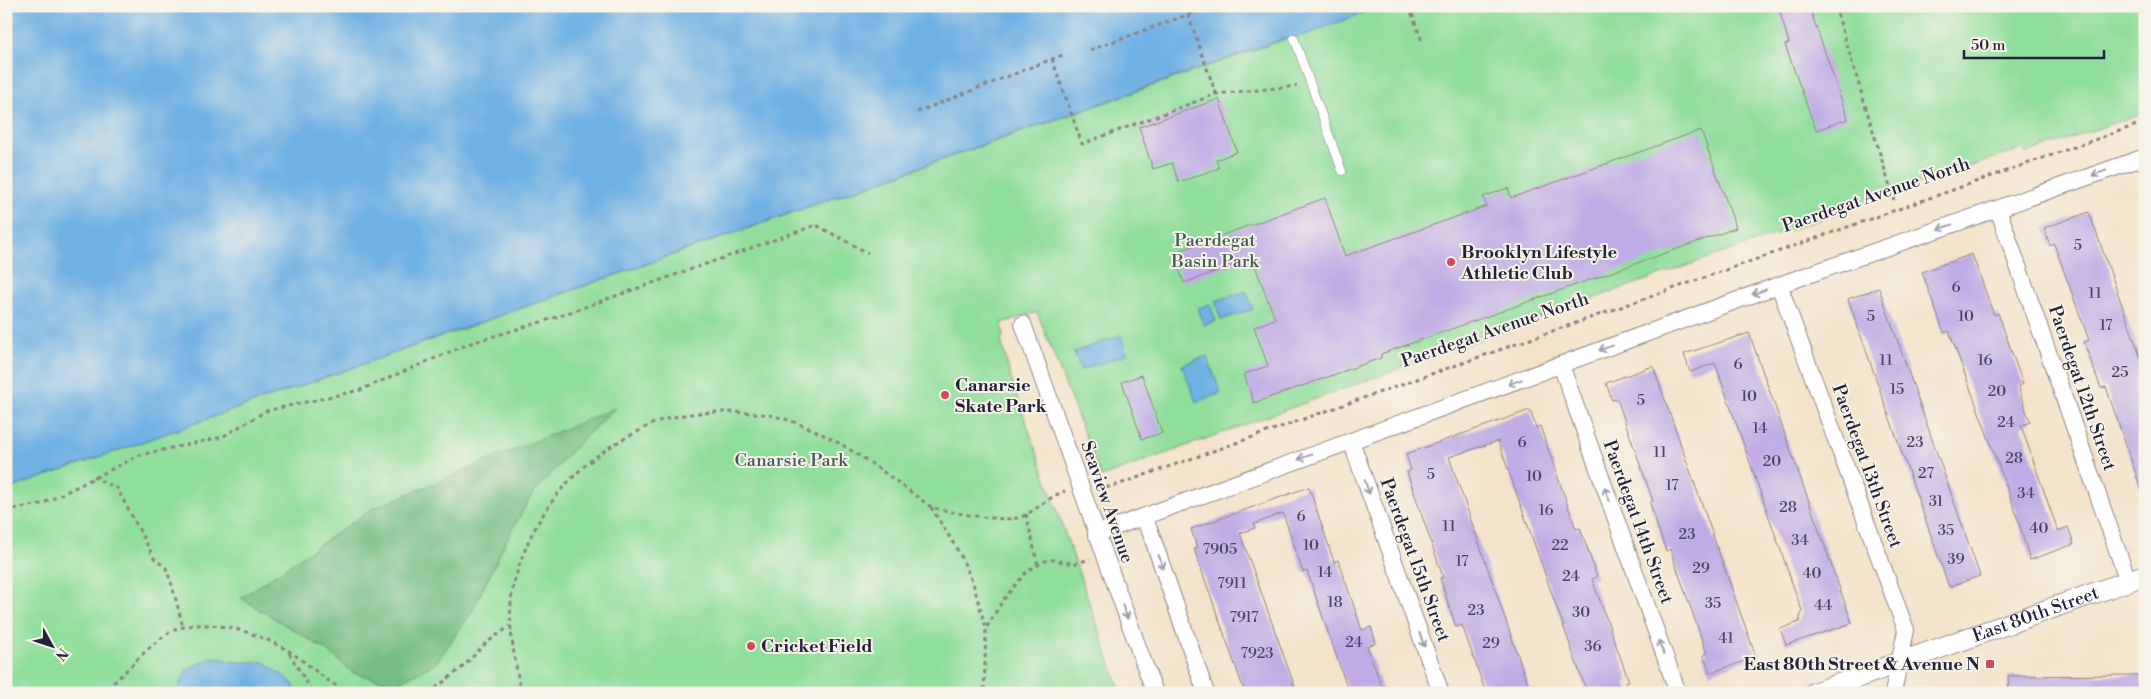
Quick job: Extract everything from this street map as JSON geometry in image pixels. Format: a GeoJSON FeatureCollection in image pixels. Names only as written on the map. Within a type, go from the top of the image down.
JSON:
{"type":"FeatureCollection","features":[{"type":"Feature","properties":{"kind":"street"},"geometry":{"type":"LineString","coordinates":[[1096,534],[1779,285],[2145,157]]}},
{"type":"Feature","properties":{"kind":"street","name":"Paerdegat 12th Street"},"geometry":{"type":"LineString","coordinates":[[1998,209],[2136,578]]}},
{"type":"Feature","properties":{"kind":"street","name":"Paerdegat 13th Street"},"geometry":{"type":"LineString","coordinates":[[1779,285],[1906,630],[1893,693]]}},
{"type":"Feature","properties":{"kind":"street","name":"Seaview Avenue"},"geometry":{"type":"LineString","coordinates":[[1023,324],[1083,490],[1096,534],[1155,693]]}},
{"type":"Feature","properties":{"kind":"street","name":"Paerdegat 14th Street"},"geometry":{"type":"LineString","coordinates":[[1560,365],[1678,693]]}},
{"type":"Feature","properties":{"kind":"street","name":"Paerdegat 15th Street"},"geometry":{"type":"LineString","coordinates":[[1351,441],[1441,693]]}},
{"type":"Feature","properties":{"kind":"street","name":"Seaview Avenue"},"geometry":{"type":"LineString","coordinates":[[1142,517],[1150,532],[1206,693]]}},
{"type":"Feature","properties":{"kind":"street","name":"East 80th Street"},"geometry":{"type":"LineString","coordinates":[[1814,693],[2136,578]]}},
{"type":"Feature","properties":{"kind":"lane"},"geometry":{"type":"LineString","coordinates":[[1294,38],[1342,171]]}},
{"type":"Feature","properties":{"kind":"path"},"geometry":{"type":"LineString","coordinates":[[1090,50],[1212,6]]}},
{"type":"Feature","properties":{"kind":"path"},"geometry":{"type":"LineString","coordinates":[[1409,6],[1422,41]]}},
{"type":"Feature","properties":{"kind":"path"},"geometry":{"type":"LineString","coordinates":[[1835,6],[1894,200]]}},
{"type":"Feature","properties":{"kind":"path"},"geometry":{"type":"LineString","coordinates":[[1188,15],[1216,94]]}},
{"type":"Feature","properties":{"kind":"path"},"geometry":{"type":"LineString","coordinates":[[917,112],[1065,54]]}},
{"type":"Feature","properties":{"kind":"path"},"geometry":{"type":"LineString","coordinates":[[1052,59],[1082,144],[1216,94],[1311,85]]}},
{"type":"Feature","properties":{"kind":"path","name":"Paerdegat Avenue North"},"geometry":{"type":"LineString","coordinates":[[1026,514],[1056,494],[1069,489],[1107,488],[2145,122]]}},
{"type":"Feature","properties":{"kind":"path"},"geometry":{"type":"LineString","coordinates":[[6,510],[42,504],[140,455],[222,437],[266,412],[360,390],[471,343],[561,315],[816,225],[868,253]]}},
{"type":"Feature","properties":{"kind":"path"},"geometry":{"type":"LineString","coordinates":[[521,693],[510,626],[513,588],[531,535],[552,501],[582,466],[613,443],[658,421],[714,412],[748,412],[781,418],[812,429],[841,444],[931,507],[948,512],[1003,518],[1018,518],[1026,514],[1038,565]]}},
{"type":"Feature","properties":{"kind":"path"},"geometry":{"type":"LineString","coordinates":[[93,477],[117,488],[154,558],[166,568],[183,627]]}},
{"type":"Feature","properties":{"kind":"path"},"geometry":{"type":"LineString","coordinates":[[931,507],[960,554],[973,582],[986,628],[984,693]]}},
{"type":"Feature","properties":{"kind":"path"},"geometry":{"type":"LineString","coordinates":[[986,628],[1009,593],[1027,572],[1049,559],[1074,564],[1095,557]]}},
{"type":"Feature","properties":{"kind":"path"},"geometry":{"type":"LineString","coordinates":[[101,693],[168,634],[183,627],[216,625],[267,640],[288,650],[339,688],[350,693]]}},
{"type":"Feature","properties":{"kind":"path"},"geometry":{"type":"LineString","coordinates":[[429,693],[463,667],[486,643],[510,626]]}},
{"type":"Feature","properties":{"kind":"path"},"geometry":{"type":"LineString","coordinates":[[288,650],[313,693]]}},
{"type":"Feature","properties":{"kind":"green space"},"geometry":{"type":"Polygon","coordinates":[[[1379,6],[2145,6],[2145,112],[2026,154],[2023,148],[1563,309],[1101,477],[1037,312],[1002,323],[1003,336],[1001,340],[1011,379],[1121,693],[6,693],[6,490],[1379,6]]]}},
{"type":"Feature","properties":{"kind":"green space"},"geometry":{"type":"Polygon","coordinates":[[[615,408],[575,447],[531,496],[504,545],[472,612],[436,663],[396,684],[353,673],[328,651],[241,598],[372,509],[615,408]]]}},
{"type":"Feature","properties":{"kind":"water"},"geometry":{"type":"Polygon","coordinates":[[[6,6],[1381,6],[1305,35],[1280,40],[6,490],[6,6]]]}},
{"type":"Feature","properties":{"kind":"water"},"geometry":{"type":"Polygon","coordinates":[[[1246,291],[1253,309],[1221,320],[1215,301],[1246,291]]]}},
{"type":"Feature","properties":{"kind":"water"},"geometry":{"type":"Polygon","coordinates":[[[1210,304],[1216,321],[1204,325],[1198,308],[1210,304]]]}},
{"type":"Feature","properties":{"kind":"water"},"geometry":{"type":"Polygon","coordinates":[[[1121,335],[1127,354],[1081,370],[1074,352],[1121,335]]]}},
{"type":"Feature","properties":{"kind":"water"},"geometry":{"type":"Polygon","coordinates":[[[1207,356],[1221,393],[1196,402],[1182,365],[1207,356]]]}},
{"type":"Feature","properties":{"kind":"water"},"geometry":{"type":"Polygon","coordinates":[[[212,657],[235,662],[264,662],[292,682],[297,693],[176,693],[187,670],[212,657]]]}},
{"type":"Feature","properties":{"kind":"building"},"geometry":{"type":"Polygon","coordinates":[[[1778,6],[1809,6],[1848,119],[1816,130],[1785,45],[1789,43],[1778,6]]]}},
{"type":"Feature","properties":{"kind":"building"},"geometry":{"type":"Polygon","coordinates":[[[1219,99],[1237,152],[1216,160],[1219,168],[1179,182],[1172,163],[1153,169],[1139,127],[1219,99]]]}},
{"type":"Feature","properties":{"kind":"building","name":"Brooklyn Lifestyle Athletic Club"},"geometry":{"type":"Polygon","coordinates":[[[1701,130],[1736,228],[1381,354],[1381,358],[1254,403],[1244,374],[1268,366],[1254,327],[1275,319],[1252,258],[1184,283],[1173,253],[1325,198],[1345,256],[1487,206],[1483,197],[1508,188],[1511,198],[1701,130]]]}},
{"type":"Feature","properties":{"kind":"building"},"geometry":{"type":"Polygon","coordinates":[[[2089,212],[2145,370],[2145,491],[2142,492],[2106,387],[2101,388],[2090,359],[2084,342],[2089,340],[2054,244],[2050,246],[2044,228],[2089,212]]]}},
{"type":"Feature","properties":{"kind":"building"},"geometry":{"type":"Polygon","coordinates":[[[1972,254],[1994,315],[1998,313],[2023,384],[2019,386],[2020,393],[2030,422],[2021,426],[2058,531],[2068,527],[2074,544],[2030,560],[2014,507],[1949,331],[1944,333],[1922,272],[1972,254]]]}},
{"type":"Feature","properties":{"kind":"building"},"geometry":{"type":"Polygon","coordinates":[[[1879,288],[1980,576],[1949,587],[1848,299],[1879,288]]]}},
{"type":"Feature","properties":{"kind":"building"},"geometry":{"type":"Polygon","coordinates":[[[1749,333],[1852,623],[1786,645],[1780,629],[1799,622],[1802,611],[1715,363],[1690,372],[1684,354],[1749,333]]]}},
{"type":"Feature","properties":{"kind":"building"},"geometry":{"type":"Polygon","coordinates":[[[1653,366],[1756,657],[1710,673],[1703,655],[1707,654],[1670,549],[1666,551],[1650,503],[1653,501],[1617,399],[1612,400],[1606,383],[1653,366]]]}},
{"type":"Feature","properties":{"kind":"building"},"geometry":{"type":"Polygon","coordinates":[[[1142,375],[1162,433],[1142,439],[1122,382],[1142,375]]]}},
{"type":"Feature","properties":{"kind":"building"},"geometry":{"type":"Polygon","coordinates":[[[1530,410],[1536,428],[1540,426],[1576,529],[1580,528],[1588,550],[1597,577],[1592,579],[1629,681],[1625,682],[1629,693],[1587,693],[1498,441],[1449,457],[1531,693],[1486,693],[1462,625],[1456,627],[1440,578],[1443,577],[1407,472],[1411,470],[1406,454],[1530,410]]]}},
{"type":"Feature","properties":{"kind":"building"},"geometry":{"type":"Polygon","coordinates":[[[1309,487],[1334,562],[1338,560],[1362,630],[1371,627],[1376,643],[1367,646],[1384,693],[1349,693],[1307,571],[1303,572],[1283,513],[1254,524],[1255,528],[1240,533],[1297,693],[1245,693],[1194,549],[1197,548],[1191,529],[1309,487]]]}},
{"type":"Feature","properties":{"kind":"building"},"geometry":{"type":"Polygon","coordinates":[[[2145,675],[2145,693],[2009,693],[2008,676],[2145,675]]]}},
{"type":"Feature","properties":{"kind":"place","name":"Brooklyn Lifestyle Athletic Club"},"geometry":{"type":"Point","coordinates":[1451,262]}},
{"type":"Feature","properties":{"kind":"place","name":"Canarsie Skate Park"},"geometry":{"type":"Point","coordinates":[945,395]}},
{"type":"Feature","properties":{"kind":"place","name":"Cricket Field"},"geometry":{"type":"Point","coordinates":[751,646]}},
{"type":"Feature","properties":{"kind":"place","name":"East 80th Street & Avenue N"},"geometry":{"type":"Point","coordinates":[1990,664]}},
{"type":"Feature","properties":{"kind":"park label","name":"Paerdegat Basin Park"},"geometry":{"type":"Point","coordinates":[1215,250]}},
{"type":"Feature","properties":{"kind":"park label","name":"Canarsie Park"},"geometry":{"type":"Point","coordinates":[791,460]}}]}
